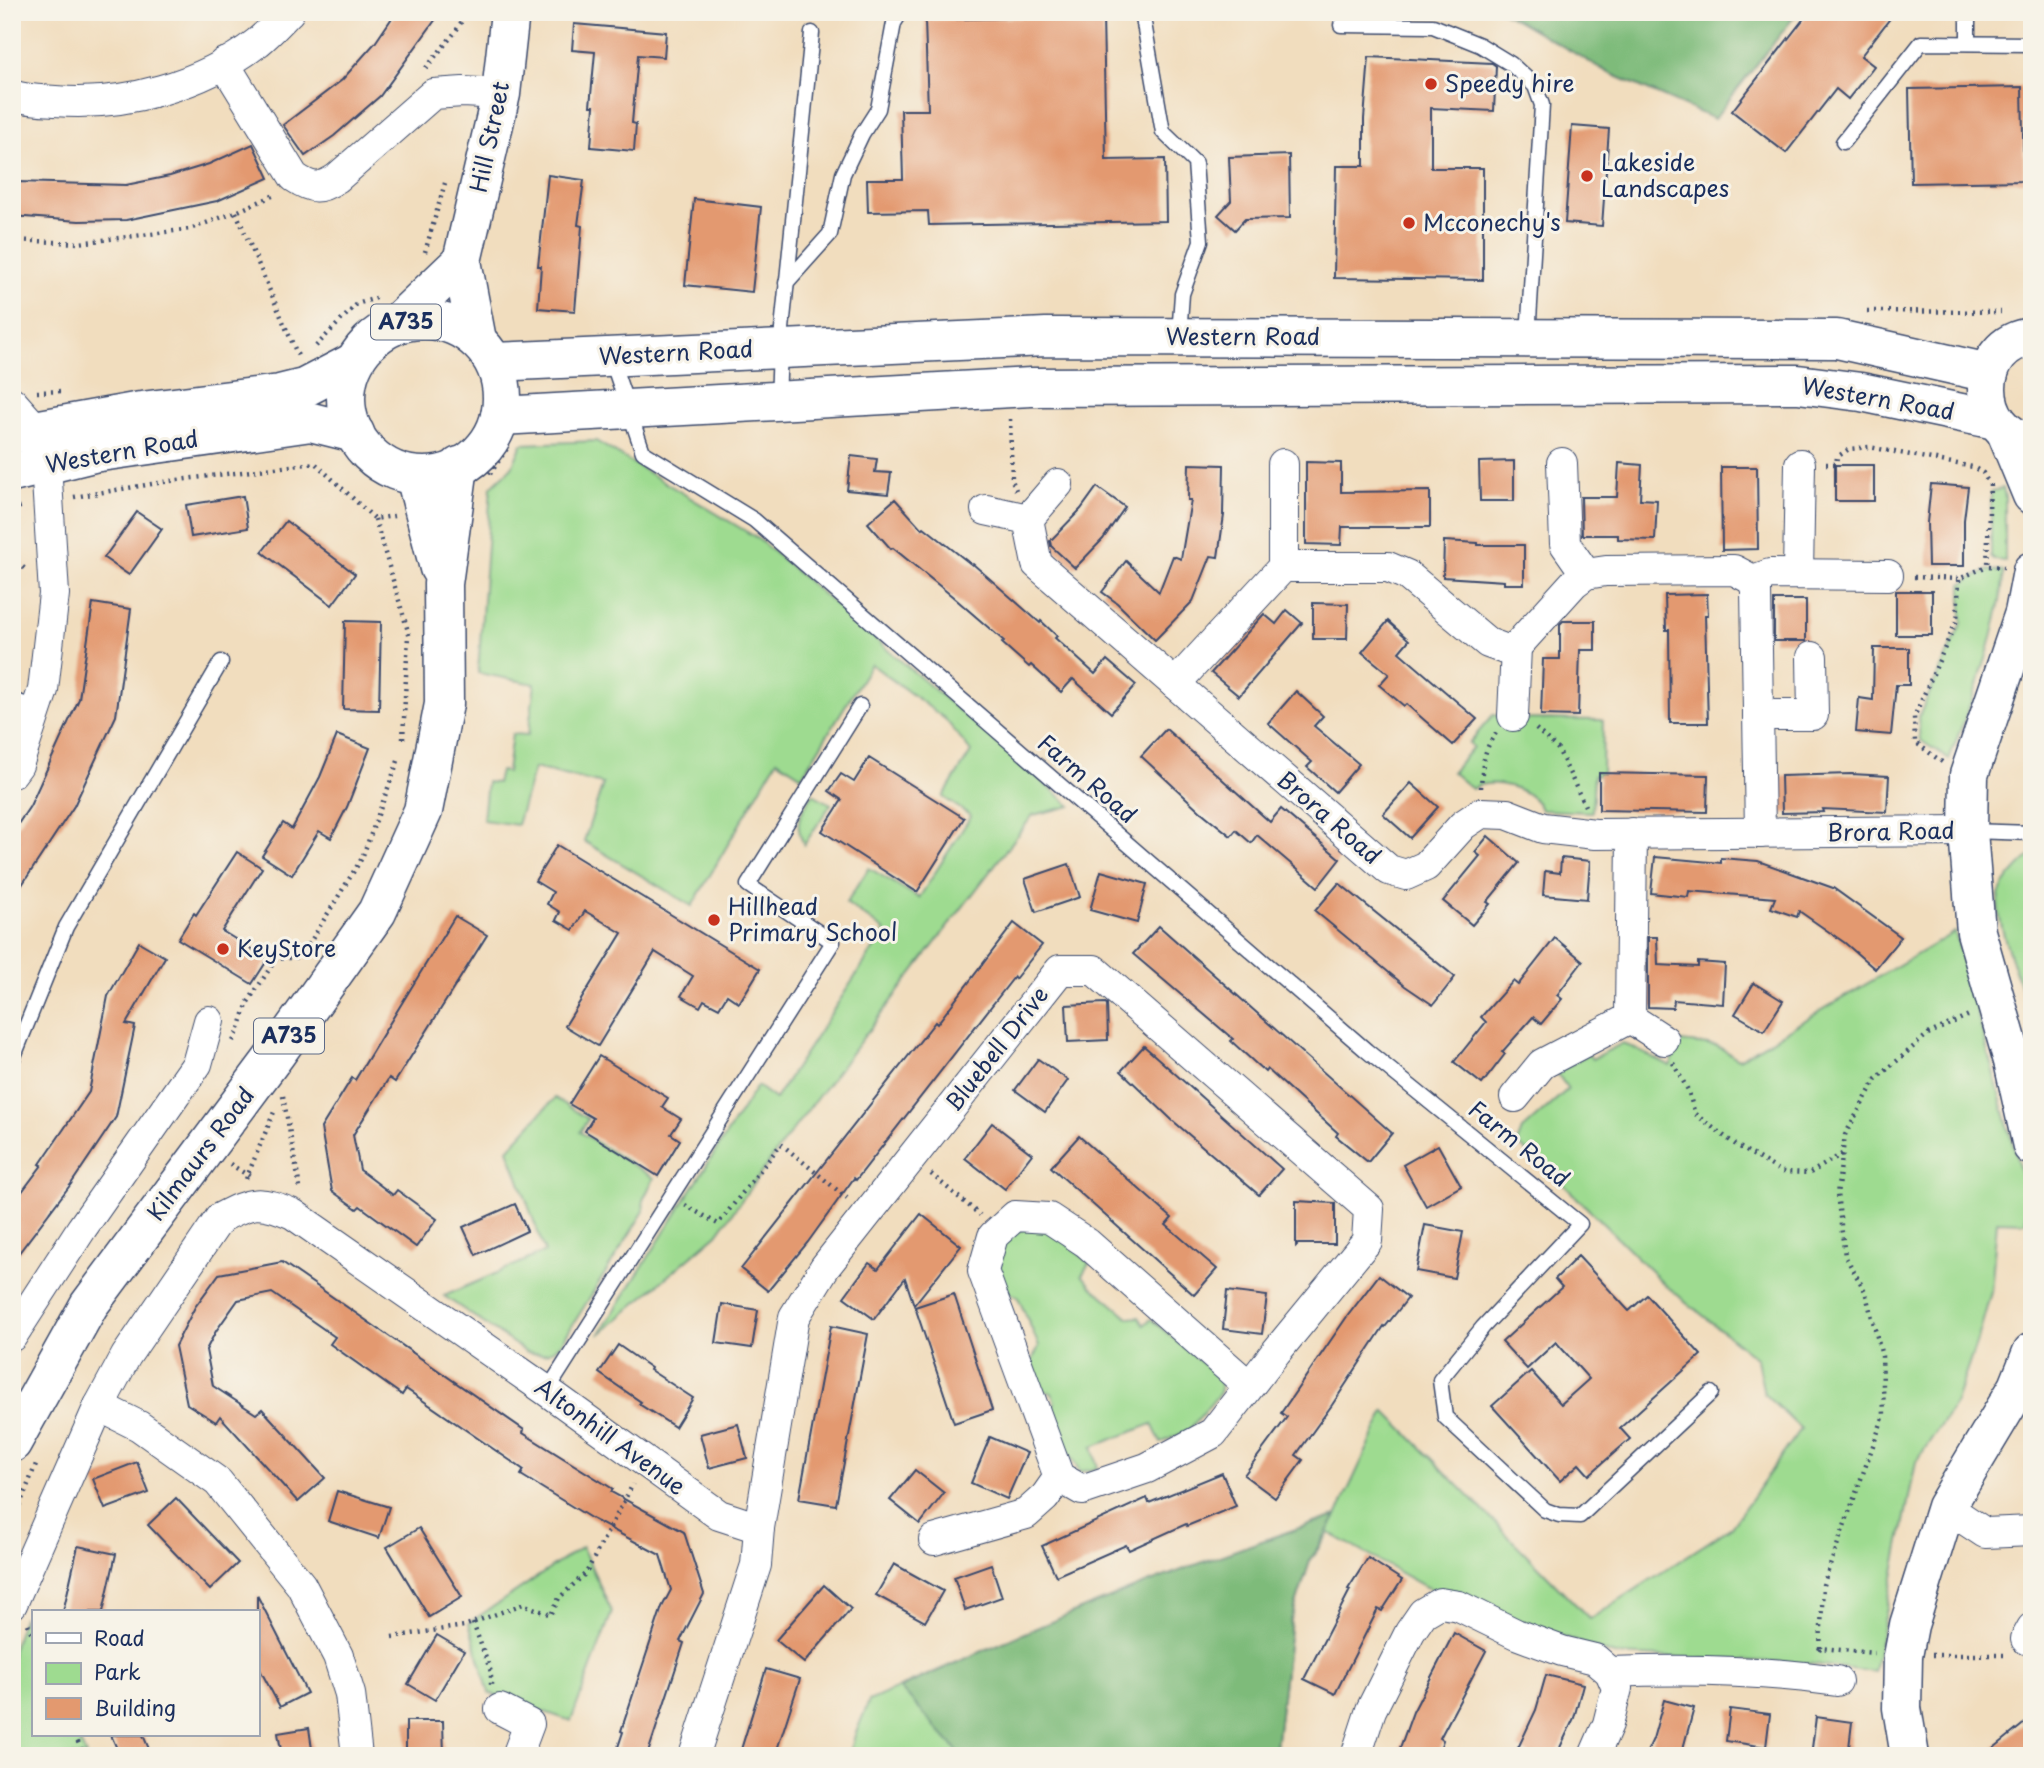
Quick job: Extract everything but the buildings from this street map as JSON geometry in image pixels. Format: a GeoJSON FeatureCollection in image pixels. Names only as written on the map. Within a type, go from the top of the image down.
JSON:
{"type":"FeatureCollection","features":[{"type":"Feature","properties":{"kind":"main road","name":"Hill Street"},"geometry":{"type":"LineString","coordinates":[[485,351],[462,261],[501,94],[510,12]]}},
{"type":"Feature","properties":{"kind":"main road","name":"A735"},"geometry":{"type":"LineString","coordinates":[[397,324],[423,319],[454,325],[485,351],[502,387],[500,416],[490,441],[471,461],[442,474],[415,476],[379,462],[360,443],[355,433],[348,417],[346,390],[354,362],[370,341],[397,324],[462,261]]}},
{"type":"Feature","properties":{"kind":"main road","name":"Western Road"},"geometry":{"type":"LineString","coordinates":[[485,351],[610,356],[1046,337],[1836,339],[2015,343]]}},
{"type":"Feature","properties":{"kind":"main road"},"geometry":{"type":"LineString","coordinates":[[1538,338],[1552,385]]}},
{"type":"Feature","properties":{"kind":"main road","name":"Western Road"},"geometry":{"type":"LineString","coordinates":[[2011,432],[1989,405],[1986,389],[2015,343]]}},
{"type":"Feature","properties":{"kind":"main road","name":"Western Road"},"geometry":{"type":"LineString","coordinates":[[24,456],[141,411],[280,394],[304,388],[354,362]]}},
{"type":"Feature","properties":{"kind":"main road","name":"Western Road"},"geometry":{"type":"LineString","coordinates":[[500,416],[1031,387],[1798,384],[1861,392],[2011,432]]}},
{"type":"Feature","properties":{"kind":"main road","name":"Western Road"},"geometry":{"type":"LineString","coordinates":[[24,456],[93,453],[311,422],[355,433]]}},
{"type":"Feature","properties":{"kind":"main road"},"geometry":{"type":"LineString","coordinates":[[2011,432],[2015,486]]}},
{"type":"Feature","properties":{"kind":"main road","name":"Kilmaurs Road"},"geometry":{"type":"LineString","coordinates":[[12,1443],[89,1305],[276,1054],[377,912],[423,811],[444,704],[443,584],[459,466]]}},
{"type":"Feature","properties":{"kind":"main road","name":"Kilmaurs Road"},"geometry":{"type":"LineString","coordinates":[[415,476],[443,584]]}},
{"type":"Feature","properties":{"kind":"main road"},"geometry":{"type":"LineString","coordinates":[[2021,570],[2024,613],[1969,775],[1968,831],[1976,932],[2013,1061],[2032,1146]]}},
{"type":"Feature","properties":{"kind":"main road"},"geometry":{"type":"LineString","coordinates":[[1910,1756],[1902,1708],[1903,1656],[1909,1625],[1946,1507],[2018,1387],[2032,1352]]}},
{"type":"Feature","properties":{"kind":"street"},"geometry":{"type":"LineString","coordinates":[[14,104],[100,101],[139,95],[181,84],[225,63],[257,42],[289,12]]}},
{"type":"Feature","properties":{"kind":"street"},"geometry":{"type":"LineString","coordinates":[[225,63],[294,177],[312,186],[324,187],[433,94],[501,94]]}},
{"type":"Feature","properties":{"kind":"street"},"geometry":{"type":"LineString","coordinates":[[12,773],[18,765],[25,704],[43,690],[54,594],[24,456]]}},
{"type":"Feature","properties":{"kind":"street"},"geometry":{"type":"LineString","coordinates":[[1562,463],[1565,544],[1586,575]]}},
{"type":"Feature","properties":{"kind":"street"},"geometry":{"type":"LineString","coordinates":[[1175,684],[1283,567],[1283,464]]}},
{"type":"Feature","properties":{"kind":"street"},"geometry":{"type":"LineString","coordinates":[[1798,573],[1800,464]]}},
{"type":"Feature","properties":{"kind":"street"},"geometry":{"type":"LineString","coordinates":[[986,510],[1028,519],[1058,484]]}},
{"type":"Feature","properties":{"kind":"street","name":"Brora Road"},"geometry":{"type":"LineString","coordinates":[[1028,519],[1037,564],[1390,870],[1406,875],[1426,866],[1463,825],[1480,813],[1507,814],[1543,828],[1595,834],[1968,831]]}},
{"type":"Feature","properties":{"kind":"street"},"geometry":{"type":"LineString","coordinates":[[1283,567],[1388,567],[1407,575],[1488,643],[1507,650],[1516,647],[1574,583],[1586,575],[1606,571],[1734,570],[1753,580],[1756,590],[1760,833]]}},
{"type":"Feature","properties":{"kind":"street"},"geometry":{"type":"LineString","coordinates":[[1753,580],[1770,574],[1888,575]]}},
{"type":"Feature","properties":{"kind":"street"},"geometry":{"type":"LineString","coordinates":[[1513,716],[1516,647]]}},
{"type":"Feature","properties":{"kind":"street"},"geometry":{"type":"LineString","coordinates":[[1758,715],[1813,715],[1812,657]]}},
{"type":"Feature","properties":{"kind":"street"},"geometry":{"type":"LineString","coordinates":[[1630,1018],[1632,833]]}},
{"type":"Feature","properties":{"kind":"street","name":"Bluebell Drive"},"geometry":{"type":"LineString","coordinates":[[759,1528],[794,1317],[825,1267],[1060,970],[1094,970],[1369,1209],[1367,1241],[1213,1433],[1147,1468],[1082,1490],[1059,1478]]}},
{"type":"Feature","properties":{"kind":"street"},"geometry":{"type":"LineString","coordinates":[[1630,1018],[1664,1040]]}},
{"type":"Feature","properties":{"kind":"street"},"geometry":{"type":"LineString","coordinates":[[1515,1097],[1542,1064],[1630,1018]]}},
{"type":"Feature","properties":{"kind":"street"},"geometry":{"type":"LineString","coordinates":[[12,1336],[82,1228],[197,1064],[209,1021]]}},
{"type":"Feature","properties":{"kind":"street","name":"Altonhill Avenue"},"geometry":{"type":"LineString","coordinates":[[232,1212],[243,1205],[269,1204],[293,1214],[719,1515],[759,1528]]}},
{"type":"Feature","properties":{"kind":"street"},"geometry":{"type":"LineString","coordinates":[[12,1604],[99,1406],[126,1356],[220,1218],[232,1212]]}},
{"type":"Feature","properties":{"kind":"street"},"geometry":{"type":"LineString","coordinates":[[934,1540],[1026,1514],[1045,1497],[1059,1478],[983,1271],[993,1236],[1015,1216],[1049,1218],[1087,1243],[1249,1387]]}},
{"type":"Feature","properties":{"kind":"street"},"geometry":{"type":"LineString","coordinates":[[99,1406],[139,1426],[218,1482],[301,1585],[342,1668],[350,1694],[357,1756]]}},
{"type":"Feature","properties":{"kind":"street"},"geometry":{"type":"LineString","coordinates":[[1946,1507],[1985,1533],[2032,1531]]}},
{"type":"Feature","properties":{"kind":"street"},"geometry":{"type":"LineString","coordinates":[[694,1756],[756,1565],[759,1528]]}},
{"type":"Feature","properties":{"kind":"street"},"geometry":{"type":"LineString","coordinates":[[1356,1756],[1371,1710],[1410,1632],[1423,1614],[1440,1603],[1459,1606],[1516,1634],[1562,1651],[1595,1659],[1610,1672],[1617,1688],[1608,1724],[1594,1756]]}},
{"type":"Feature","properties":{"kind":"street"},"geometry":{"type":"LineString","coordinates":[[1610,1672],[1653,1670],[1780,1673],[1837,1681]]}},
{"type":"Feature","properties":{"kind":"street"},"geometry":{"type":"LineString","coordinates":[[500,1709],[529,1724],[517,1756]]}},
{"type":"Feature","properties":{"kind":"lane"},"geometry":{"type":"LineString","coordinates":[[786,283],[830,234],[843,174],[878,110],[894,23],[901,12]]}},
{"type":"Feature","properties":{"kind":"lane"},"geometry":{"type":"LineString","coordinates":[[1142,12],[1164,132],[1195,163],[1201,241],[1182,294],[1179,337]]}},
{"type":"Feature","properties":{"kind":"lane"},"geometry":{"type":"LineString","coordinates":[[1968,12],[1968,43]]}},
{"type":"Feature","properties":{"kind":"lane"},"geometry":{"type":"LineString","coordinates":[[1341,25],[1433,26],[1491,51],[1511,64],[1535,86],[1542,105],[1538,338]]}},
{"type":"Feature","properties":{"kind":"lane"},"geometry":{"type":"LineString","coordinates":[[778,401],[786,283],[812,33]]}},
{"type":"Feature","properties":{"kind":"lane"},"geometry":{"type":"LineString","coordinates":[[1843,142],[1921,43],[2032,44]]}},
{"type":"Feature","properties":{"kind":"lane","name":"Farm Road"},"geometry":{"type":"LineString","coordinates":[[610,356],[643,452],[754,520],[1367,1051],[1580,1224],[1483,1327],[1440,1380],[1445,1416],[1545,1510],[1559,1515],[1580,1516],[1711,1393]]}},
{"type":"Feature","properties":{"kind":"lane"},"geometry":{"type":"LineString","coordinates":[[12,1060],[65,927],[221,662]]}},
{"type":"Feature","properties":{"kind":"lane"},"geometry":{"type":"LineString","coordinates":[[547,1391],[833,942],[747,884],[860,706]]}},
{"type":"Feature","properties":{"kind":"lane"},"geometry":{"type":"LineString","coordinates":[[1968,831],[2032,833]]}},
{"type":"Feature","properties":{"kind":"path"},"geometry":{"type":"LineString","coordinates":[[423,261],[448,173]]}},
{"type":"Feature","properties":{"kind":"path"},"geometry":{"type":"LineString","coordinates":[[12,240],[79,243],[190,229],[303,182]]}},
{"type":"Feature","properties":{"kind":"path"},"geometry":{"type":"LineString","coordinates":[[236,212],[302,364]]}},
{"type":"Feature","properties":{"kind":"path"},"geometry":{"type":"LineString","coordinates":[[1010,415],[1012,480],[1028,519]]}},
{"type":"Feature","properties":{"kind":"path"},"geometry":{"type":"LineString","coordinates":[[1800,464],[1836,464],[1837,457],[1849,449],[1869,447],[1973,467],[2015,486],[1987,566]]}},
{"type":"Feature","properties":{"kind":"path"},"geometry":{"type":"LineString","coordinates":[[12,509],[24,456],[170,481]]}},
{"type":"Feature","properties":{"kind":"path"},"geometry":{"type":"LineString","coordinates":[[375,519],[408,635],[414,647]]}},
{"type":"Feature","properties":{"kind":"path"},"geometry":{"type":"LineString","coordinates":[[1888,575],[1959,579],[1987,566],[2021,570]]}},
{"type":"Feature","properties":{"kind":"path"},"geometry":{"type":"LineString","coordinates":[[1959,579],[1957,620],[1914,717],[1915,743],[1937,759],[1969,775]]}},
{"type":"Feature","properties":{"kind":"path"},"geometry":{"type":"LineString","coordinates":[[231,1044],[248,1002],[276,959],[301,957],[362,858],[402,751],[408,635]]}},
{"type":"Feature","properties":{"kind":"path"},"geometry":{"type":"LineString","coordinates":[[1480,813],[1482,767],[1487,744],[1513,716],[1539,730],[1558,749],[1595,834]]}},
{"type":"Feature","properties":{"kind":"path"},"geometry":{"type":"LineString","coordinates":[[1820,1648],[1824,1585],[1884,1415],[1882,1356],[1865,1291],[1845,1256],[1837,1194],[1845,1135],[1876,1079],[1928,1034],[1973,1012],[1998,1007]]}},
{"type":"Feature","properties":{"kind":"path"},"geometry":{"type":"LineString","coordinates":[[1664,1040],[1677,1073],[1689,1090],[1695,1114],[1736,1145],[1782,1172],[1810,1173],[1843,1154]]}},
{"type":"Feature","properties":{"kind":"path"},"geometry":{"type":"LineString","coordinates":[[232,1212],[283,1091],[307,1224]]}},
{"type":"Feature","properties":{"kind":"path"},"geometry":{"type":"LineString","coordinates":[[665,1205],[682,1204],[718,1224],[781,1144],[867,1214]]}},
{"type":"Feature","properties":{"kind":"path"},"geometry":{"type":"LineString","coordinates":[[911,1157],[999,1230]]}},
{"type":"Feature","properties":{"kind":"path"},"geometry":{"type":"LineString","coordinates":[[392,1637],[473,1623],[523,1604],[551,1615],[559,1598],[586,1573],[645,1462]]}},
{"type":"Feature","properties":{"kind":"path"},"geometry":{"type":"LineString","coordinates":[[473,1623],[491,1672],[491,1701],[500,1709]]}},
{"type":"Feature","properties":{"kind":"path"},"geometry":{"type":"LineString","coordinates":[[75,1736],[84,1756]]}},
{"type":"Feature","properties":{"kind":"green space"},"geometry":{"type":"Polygon","coordinates":[[[1503,12],[1798,12],[1714,119],[1609,73],[1503,12]]]}},
{"type":"Feature","properties":{"kind":"green space"},"geometry":{"type":"Polygon","coordinates":[[[596,441],[757,538],[1071,806],[1033,815],[785,1140],[717,1234],[599,1335],[757,1086],[775,1099],[885,931],[846,903],[869,868],[919,898],[971,816],[943,797],[971,752],[945,719],[871,664],[802,776],[777,760],[692,906],[584,841],[603,784],[534,768],[517,825],[483,820],[487,782],[497,783],[500,771],[507,772],[512,734],[528,735],[535,684],[478,673],[491,487],[512,467],[522,444],[596,441]]]}},
{"type":"Feature","properties":{"kind":"green space"},"geometry":{"type":"Polygon","coordinates":[[[2003,488],[2005,561],[1991,557],[1991,492],[2003,488]]]}},
{"type":"Feature","properties":{"kind":"green space"},"geometry":{"type":"Polygon","coordinates":[[[1987,570],[2004,572],[2001,596],[1983,667],[1949,759],[1920,740],[1918,718],[1962,623],[1962,584],[1987,570]]]}},
{"type":"Feature","properties":{"kind":"green space"},"geometry":{"type":"Polygon","coordinates":[[[1493,715],[1501,716],[1502,719],[1603,720],[1602,774],[1594,775],[1592,812],[1541,810],[1537,802],[1521,790],[1499,784],[1480,785],[1472,789],[1452,772],[1473,747],[1469,743],[1493,715]]]}},
{"type":"Feature","properties":{"kind":"green space"},"geometry":{"type":"Polygon","coordinates":[[[813,794],[831,804],[804,845],[799,823],[813,794]]]}},
{"type":"Feature","properties":{"kind":"green space"},"geometry":{"type":"Polygon","coordinates":[[[2029,857],[2032,857],[2032,1020],[2006,942],[1998,900],[2006,883],[2029,857]]]}},
{"type":"Feature","properties":{"kind":"green space"},"geometry":{"type":"Polygon","coordinates":[[[1955,932],[2025,1189],[2026,1222],[1997,1221],[1991,1292],[1979,1335],[1956,1402],[1916,1462],[1874,1672],[1805,1663],[1614,1655],[1426,1587],[1329,1533],[1310,1561],[1291,1620],[1275,1756],[849,1756],[869,1701],[1100,1602],[1217,1557],[1336,1516],[1385,1411],[1590,1619],[1730,1528],[1801,1429],[1764,1394],[1757,1359],[1664,1284],[1560,1181],[1517,1143],[1522,1130],[1568,1089],[1557,1073],[1588,1054],[1592,1059],[1623,1043],[1670,1066],[1681,1042],[1717,1046],[1739,1059],[1955,932]]]}},
{"type":"Feature","properties":{"kind":"green space"},"geometry":{"type":"Polygon","coordinates":[[[555,1098],[588,1119],[580,1132],[654,1178],[643,1200],[644,1211],[562,1342],[550,1352],[537,1354],[526,1352],[444,1296],[545,1252],[508,1149],[555,1098]]]}},
{"type":"Feature","properties":{"kind":"green space"},"geometry":{"type":"Polygon","coordinates":[[[1032,1225],[1053,1230],[1089,1263],[1082,1275],[1129,1318],[1139,1317],[1144,1325],[1151,1319],[1215,1374],[1220,1381],[1220,1393],[1189,1430],[1161,1443],[1152,1424],[1092,1447],[1098,1468],[1080,1472],[1066,1448],[1058,1448],[1048,1408],[1055,1403],[1052,1393],[1036,1389],[1029,1368],[1039,1346],[1018,1297],[1001,1290],[997,1266],[1004,1242],[1032,1225]]]}},
{"type":"Feature","properties":{"kind":"green space"},"geometry":{"type":"Polygon","coordinates":[[[1336,1516],[1310,1561],[1291,1620],[1275,1756],[962,1756],[900,1688],[1007,1640],[1116,1596],[1225,1554],[1336,1516]]]}},
{"type":"Feature","properties":{"kind":"green space"},"geometry":{"type":"Polygon","coordinates":[[[582,1547],[612,1612],[571,1721],[489,1693],[469,1623],[582,1547]]]}},
{"type":"Feature","properties":{"kind":"green space"},"geometry":{"type":"Polygon","coordinates":[[[23,1618],[32,1638],[32,1736],[77,1736],[86,1756],[12,1756],[12,1651],[23,1618]]]}},
{"type":"Feature","properties":{"kind":"place","name":"Speedy hire"},"geometry":{"type":"Point","coordinates":[1431,84]}},
{"type":"Feature","properties":{"kind":"place","name":"Lakeside Landscapes"},"geometry":{"type":"Point","coordinates":[1587,176]}},
{"type":"Feature","properties":{"kind":"place","name":"Mcconechy's"},"geometry":{"type":"Point","coordinates":[1409,223]}},
{"type":"Feature","properties":{"kind":"place","name":"Hillhead Primary School"},"geometry":{"type":"Point","coordinates":[714,920]}},
{"type":"Feature","properties":{"kind":"place","name":"KeyStore"},"geometry":{"type":"Point","coordinates":[223,949]}}]}
